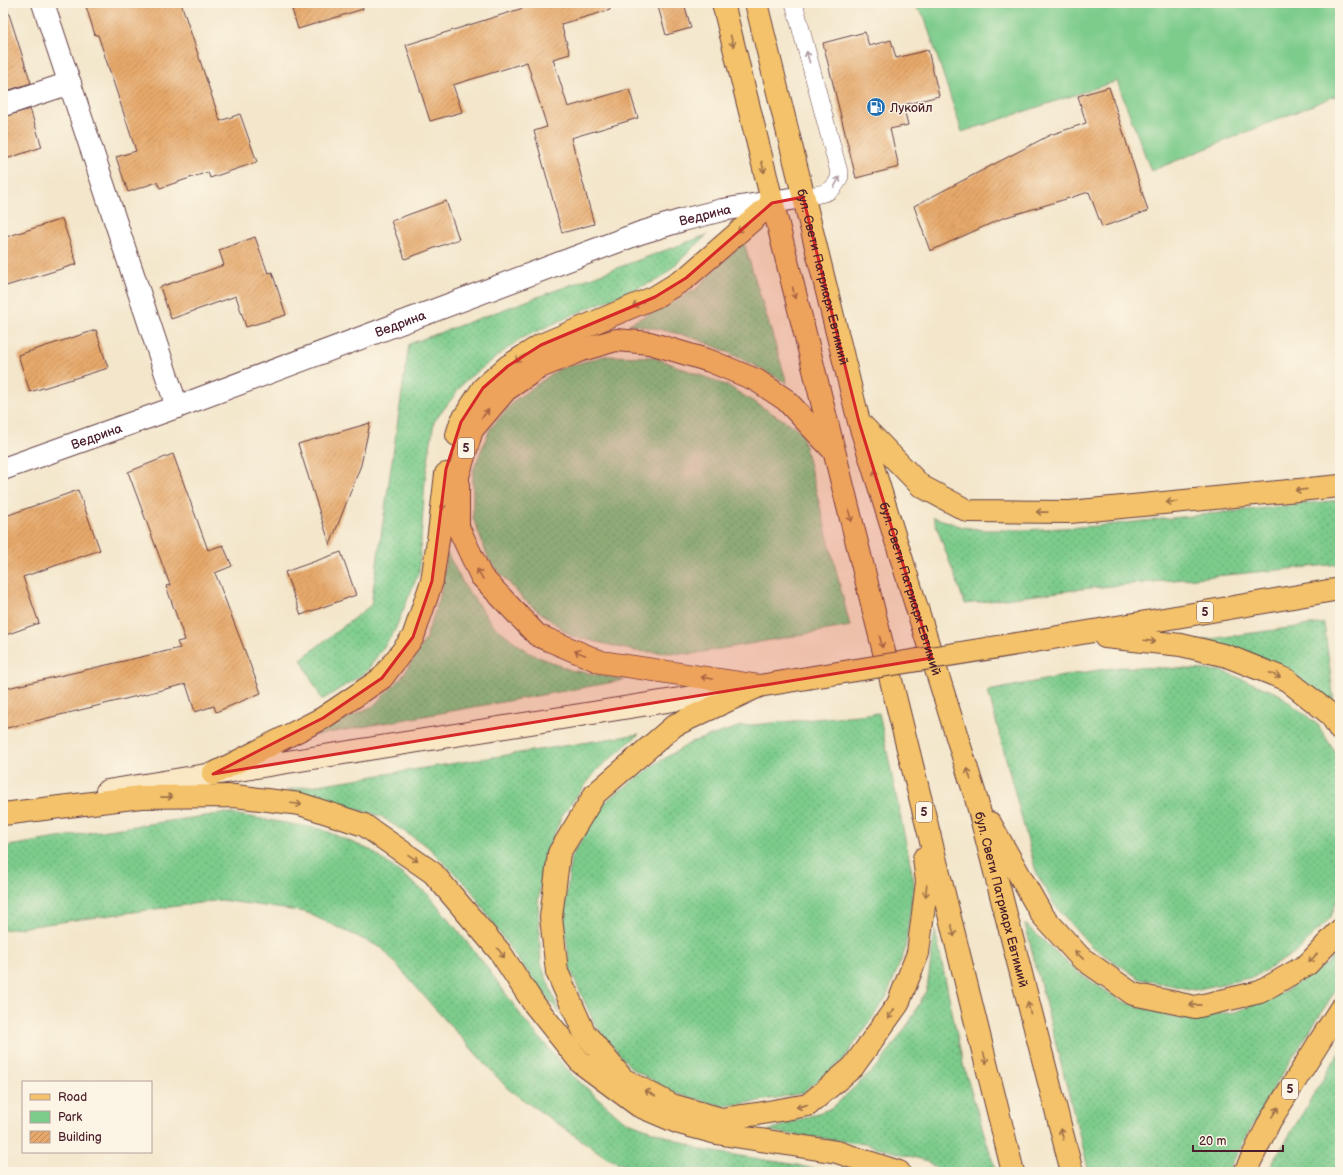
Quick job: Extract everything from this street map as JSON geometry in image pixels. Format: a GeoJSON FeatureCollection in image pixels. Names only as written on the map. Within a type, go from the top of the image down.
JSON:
{"type":"FeatureCollection","features":[{"type":"Feature","properties":{"kind":"main road"},"geometry":{"type":"LineString","coordinates":[[723,3],[833,451]]}},
{"type":"Feature","properties":{"kind":"main road","name":"бул. Свети Патриарх Евтимий"},"geometry":{"type":"LineString","coordinates":[[756,3],[859,422],[976,798],[1072,1172]]}},
{"type":"Feature","properties":{"kind":"main road"},"geometry":{"type":"LineString","coordinates":[[213,774],[323,718],[343,705],[382,678],[413,637],[432,581],[446,469],[461,422],[483,388],[508,366],[541,345],[655,296],[686,278],[772,203]]}},
{"type":"Feature","properties":{"kind":"main road","name":"5"},"geometry":{"type":"LineString","coordinates":[[1013,1172],[906,742],[833,451],[786,400],[756,380],[710,361],[650,343],[616,340],[582,350],[540,367],[506,390],[472,430],[458,476],[458,527],[481,576],[537,635],[601,662],[759,686],[807,678],[1028,642],[1340,589]]}},
{"type":"Feature","properties":{"kind":"main road"},"geometry":{"type":"LineString","coordinates":[[859,422],[921,486],[968,511],[1070,512],[1340,486]]}},
{"type":"Feature","properties":{"kind":"main road"},"geometry":{"type":"LineString","coordinates":[[1069,635],[1111,637],[1181,645],[1227,656],[1288,680],[1330,714],[1340,730]]}},
{"type":"Feature","properties":{"kind":"main road"},"geometry":{"type":"LineString","coordinates":[[3,809],[759,686]]}},
{"type":"Feature","properties":{"kind":"main road"},"geometry":{"type":"LineString","coordinates":[[759,686],[675,726],[595,794],[559,853],[551,917],[557,972],[563,986],[584,1032],[623,1079],[672,1105],[722,1119],[808,1105],[853,1067],[898,1004],[918,953],[927,882],[906,742]]}},
{"type":"Feature","properties":{"kind":"main road"},"geometry":{"type":"LineString","coordinates":[[3,814],[141,797],[235,796],[300,804],[364,825],[433,873],[500,952],[534,1004],[581,1063],[639,1106],[679,1123],[716,1133],[837,1152],[899,1172]]}},
{"type":"Feature","properties":{"kind":"main road"},"geometry":{"type":"LineString","coordinates":[[976,798],[1042,915],[1080,957],[1133,994],[1195,1007],[1260,992],[1308,964],[1340,930]]}},
{"type":"Feature","properties":{"kind":"main road","name":"5"},"geometry":{"type":"LineString","coordinates":[[1245,1172],[1270,1121],[1340,1009]]}},
{"type":"Feature","properties":{"kind":"street"},"geometry":{"type":"LineString","coordinates":[[43,3],[178,407]]}},
{"type":"Feature","properties":{"kind":"street"},"geometry":{"type":"LineString","coordinates":[[3,105],[70,83]]}},
{"type":"Feature","properties":{"kind":"street","name":"Ведрина"},"geometry":{"type":"LineString","coordinates":[[3,469],[178,407],[640,234],[683,220],[722,210],[803,197]]}},
{"type":"Feature","properties":{"kind":"lane"},"geometry":{"type":"LineString","coordinates":[[794,3],[840,176],[836,187],[826,192],[803,197]]}},
{"type":"Feature","properties":{"kind":"highlighted area"},"geometry":{"type":"Polygon","coordinates":[[[803,197],[859,422],[932,658],[213,774],[323,718],[382,678],[413,637],[432,581],[446,469],[461,422],[483,388],[508,366],[541,345],[655,297],[686,278],[772,203],[803,197]]]}},
{"type":"Feature","properties":{"kind":"green space"},"geometry":{"type":"Polygon","coordinates":[[[911,3],[1340,3],[1340,94],[1151,171],[1117,81],[962,132],[924,16],[911,3]]]}},
{"type":"Feature","properties":{"kind":"green space"},"geometry":{"type":"Polygon","coordinates":[[[707,235],[660,279],[586,309],[520,339],[465,381],[434,422],[425,480],[419,572],[394,632],[366,672],[322,700],[301,659],[371,605],[409,344],[707,235]]]}},
{"type":"Feature","properties":{"kind":"green space"},"geometry":{"type":"Polygon","coordinates":[[[743,240],[787,383],[737,357],[697,339],[658,329],[629,324],[695,290],[743,240]]]}},
{"type":"Feature","properties":{"kind":"green space"},"geometry":{"type":"Polygon","coordinates":[[[604,356],[653,357],[728,386],[801,431],[850,626],[692,654],[635,651],[571,636],[523,599],[489,560],[473,518],[473,471],[490,429],[515,400],[559,369],[604,356]]]}},
{"type":"Feature","properties":{"kind":"green space"},"geometry":{"type":"Polygon","coordinates":[[[1340,500],[1340,564],[1090,588],[965,604],[933,517],[963,527],[984,530],[1026,530],[1098,526],[1340,500]]]}},
{"type":"Feature","properties":{"kind":"green space"},"geometry":{"type":"Polygon","coordinates":[[[447,553],[465,587],[493,625],[529,653],[570,670],[625,680],[311,736],[373,706],[402,677],[425,640],[440,597],[447,553]]]}},
{"type":"Feature","properties":{"kind":"green space"},"geometry":{"type":"Polygon","coordinates":[[[1324,623],[1334,703],[1290,672],[1245,651],[1203,640],[1324,623]]]}},
{"type":"Feature","properties":{"kind":"green space"},"geometry":{"type":"Polygon","coordinates":[[[1119,667],[1222,671],[1279,694],[1318,725],[1340,760],[1340,892],[1331,917],[1298,951],[1254,977],[1194,990],[1140,979],[1091,946],[1055,906],[1036,872],[988,691],[1079,673],[1119,667]]]}},
{"type":"Feature","properties":{"kind":"green space"},"geometry":{"type":"Polygon","coordinates":[[[879,713],[914,882],[905,950],[886,998],[844,1059],[802,1093],[755,1102],[723,1106],[677,1094],[632,1069],[595,1025],[570,969],[564,917],[571,857],[605,802],[654,765],[692,742],[741,726],[879,713]]]}},
{"type":"Feature","properties":{"kind":"green space"},"geometry":{"type":"Polygon","coordinates":[[[639,734],[597,770],[563,814],[544,857],[538,903],[541,964],[560,1014],[513,953],[471,890],[427,846],[380,816],[286,790],[639,734]]]}},
{"type":"Feature","properties":{"kind":"green space"},"geometry":{"type":"Polygon","coordinates":[[[226,813],[321,829],[372,851],[430,896],[486,966],[525,1021],[573,1076],[623,1120],[703,1150],[797,1165],[826,1172],[641,1172],[607,1158],[508,1089],[382,948],[305,912],[221,900],[3,930],[3,847],[93,832],[226,813]]]}},
{"type":"Feature","properties":{"kind":"green space"},"geometry":{"type":"Polygon","coordinates":[[[1025,924],[1079,973],[1121,1001],[1177,1018],[1235,1012],[1282,993],[1328,963],[1340,946],[1340,983],[1274,1087],[1227,1172],[1089,1172],[1025,924]]]}},
{"type":"Feature","properties":{"kind":"green space"},"geometry":{"type":"Polygon","coordinates":[[[935,930],[964,1068],[996,1172],[941,1172],[927,1161],[865,1144],[768,1131],[832,1108],[880,1064],[910,1021],[927,989],[935,930]]]}},
{"type":"Feature","properties":{"kind":"green space"},"geometry":{"type":"Polygon","coordinates":[[[1340,1051],[1340,1172],[1268,1172],[1272,1164],[1340,1051]]]}},
{"type":"Feature","properties":{"kind":"building"},"geometry":{"type":"Polygon","coordinates":[[[85,3],[181,3],[220,121],[240,114],[257,162],[210,178],[208,172],[160,188],[157,182],[128,192],[116,157],[136,151],[98,35],[95,35],[85,3]]]}},
{"type":"Feature","properties":{"kind":"building"},"geometry":{"type":"Polygon","coordinates":[[[290,3],[362,3],[363,9],[298,29],[290,3]]]}},
{"type":"Feature","properties":{"kind":"building"},"geometry":{"type":"Polygon","coordinates":[[[539,3],[609,3],[610,10],[561,24],[570,54],[553,59],[568,107],[629,89],[638,118],[571,138],[594,224],[562,233],[534,131],[547,127],[527,62],[453,85],[462,112],[430,121],[406,45],[539,3]]]}},
{"type":"Feature","properties":{"kind":"building"},"geometry":{"type":"Polygon","coordinates":[[[657,3],[684,3],[691,28],[666,35],[657,3]]]}},
{"type":"Feature","properties":{"kind":"building"},"geometry":{"type":"Polygon","coordinates":[[[8,11],[31,83],[3,92],[3,12],[8,11]]]}},
{"type":"Feature","properties":{"kind":"building"},"geometry":{"type":"Polygon","coordinates":[[[865,32],[869,46],[891,40],[896,58],[928,50],[939,96],[903,105],[908,125],[890,129],[899,167],[856,178],[823,43],[865,32]]]}},
{"type":"Feature","properties":{"kind":"building"},"geometry":{"type":"Polygon","coordinates":[[[1109,87],[1148,211],[1102,227],[1089,192],[1003,218],[930,251],[914,206],[1050,135],[1086,123],[1078,96],[1109,87]]]}},
{"type":"Feature","properties":{"kind":"building"},"geometry":{"type":"Polygon","coordinates":[[[30,109],[42,147],[3,160],[3,117],[30,109]]]}},
{"type":"Feature","properties":{"kind":"building"},"geometry":{"type":"Polygon","coordinates":[[[446,201],[459,239],[405,259],[391,221],[446,201]]]}},
{"type":"Feature","properties":{"kind":"building"},"geometry":{"type":"Polygon","coordinates":[[[62,219],[77,264],[3,287],[3,238],[62,219]]]}},
{"type":"Feature","properties":{"kind":"building"},"geometry":{"type":"Polygon","coordinates":[[[255,237],[268,273],[272,272],[286,315],[246,327],[236,296],[171,319],[160,287],[224,265],[219,250],[255,237]]]}},
{"type":"Feature","properties":{"kind":"building"},"geometry":{"type":"Polygon","coordinates":[[[96,330],[108,368],[30,392],[18,355],[96,330]]]}},
{"type":"Feature","properties":{"kind":"building"},"geometry":{"type":"Polygon","coordinates":[[[370,423],[361,465],[330,545],[298,444],[370,423]]]}},
{"type":"Feature","properties":{"kind":"building"},"geometry":{"type":"Polygon","coordinates":[[[173,454],[208,550],[223,545],[232,566],[215,573],[261,693],[216,712],[214,706],[195,712],[186,684],[3,729],[3,689],[180,648],[177,642],[185,640],[166,586],[170,585],[128,472],[173,454]]]}},
{"type":"Feature","properties":{"kind":"building"},"geometry":{"type":"Polygon","coordinates":[[[78,490],[100,550],[23,577],[39,623],[3,636],[3,517],[78,490]]]}},
{"type":"Feature","properties":{"kind":"building"},"geometry":{"type":"Polygon","coordinates":[[[341,552],[356,595],[301,615],[285,572],[341,552]]]}},
{"type":"Feature","properties":{"kind":"place","name":"Лукойл"},"geometry":{"type":"Point","coordinates":[876,107]}}]}
